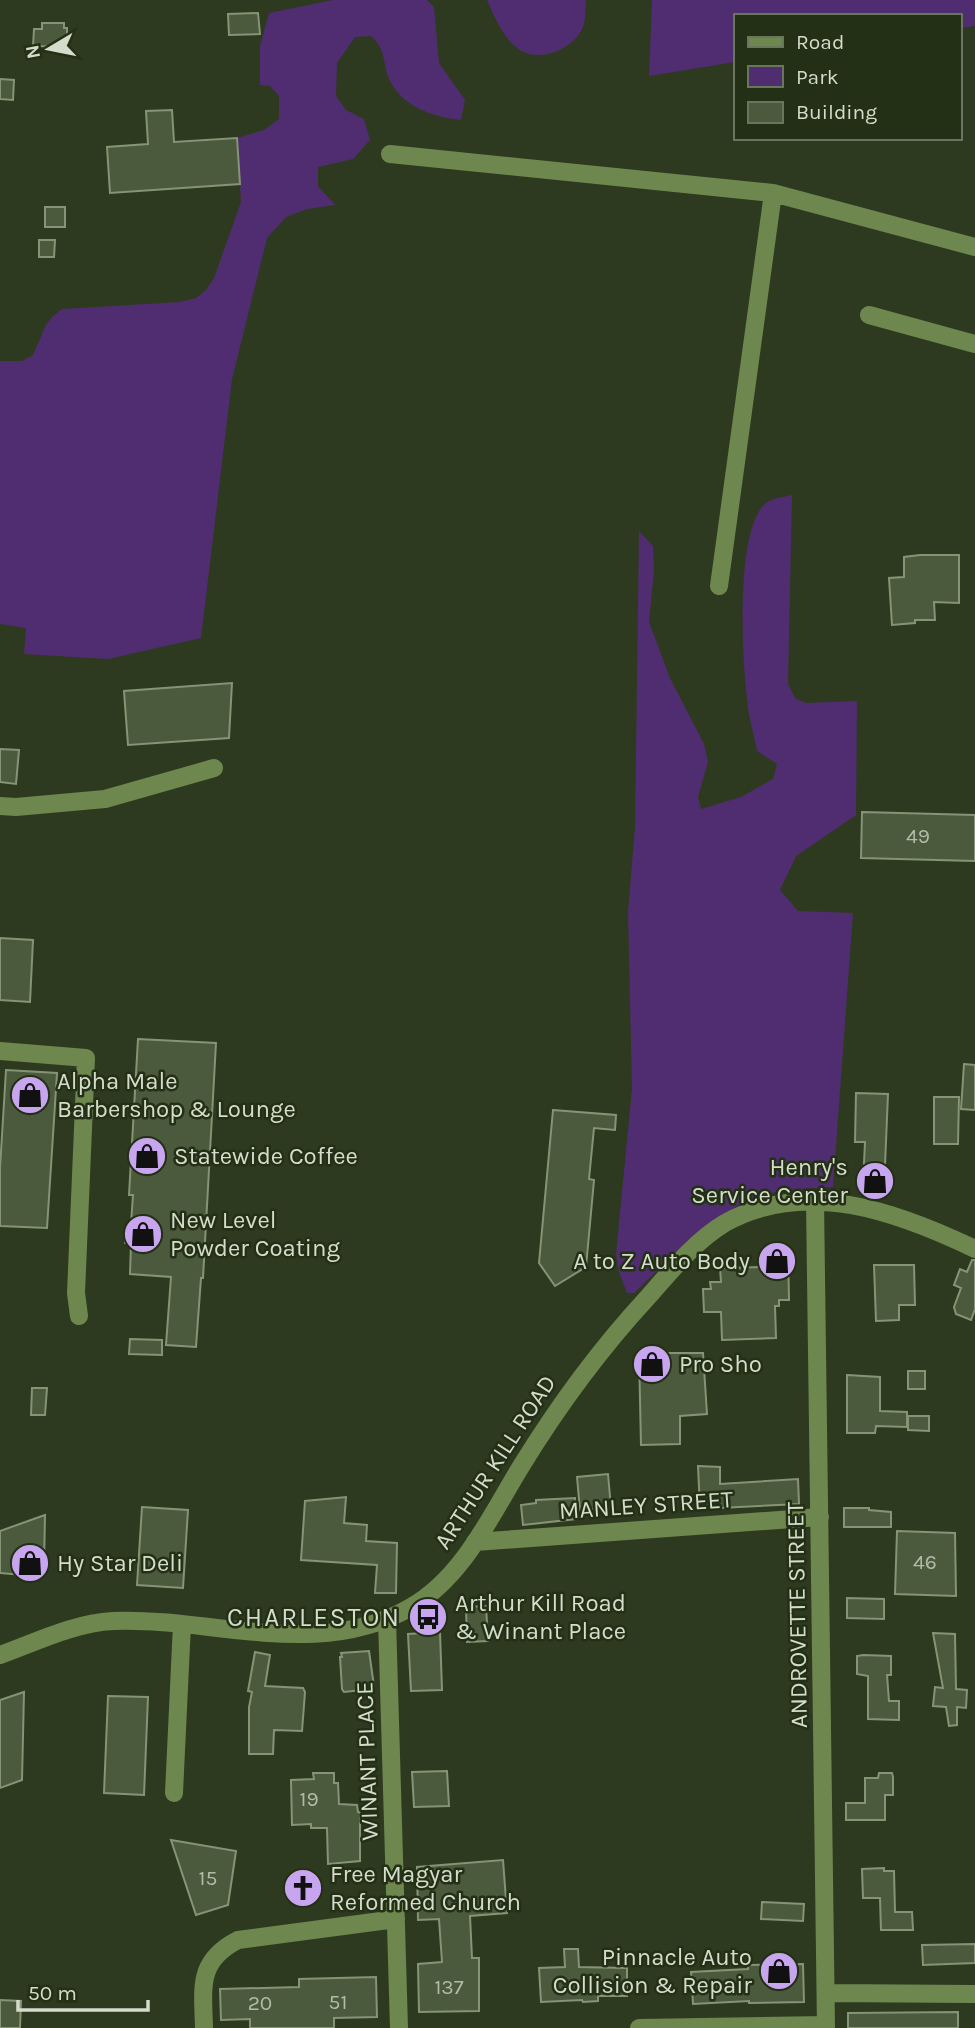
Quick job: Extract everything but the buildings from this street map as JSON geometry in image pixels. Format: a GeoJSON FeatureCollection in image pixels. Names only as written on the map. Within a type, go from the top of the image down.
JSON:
{"type":"FeatureCollection","features":[{"type":"Feature","properties":{"kind":"street"},"geometry":{"type":"LineString","coordinates":[[390,154],[773,193],[975,247]]}},
{"type":"Feature","properties":{"kind":"street"},"geometry":{"type":"LineString","coordinates":[[719,586],[773,193]]}},
{"type":"Feature","properties":{"kind":"street"},"geometry":{"type":"LineString","coordinates":[[869,315],[975,344]]}},
{"type":"Feature","properties":{"kind":"street"},"geometry":{"type":"LineString","coordinates":[[0,806],[105,799],[214,768]]}},
{"type":"Feature","properties":{"kind":"street"},"geometry":{"type":"LineString","coordinates":[[0,1051],[86,1058],[76,1293],[79,1316]]}},
{"type":"Feature","properties":{"kind":"street","name":"ARTHUR KILL ROAD"},"geometry":{"type":"LineString","coordinates":[[0,1655],[93,1624],[129,1621],[335,1634],[387,1619],[412,1607],[437,1589],[456,1568],[575,1382],[621,1326],[684,1258],[724,1224],[750,1212],[775,1205],[815,1201],[874,1209],[911,1220],[975,1249]]}},
{"type":"Feature","properties":{"kind":"street","name":"ANDROVETTE STREET"},"geometry":{"type":"LineString","coordinates":[[815,1201],[826,2026]]}},
{"type":"Feature","properties":{"kind":"street","name":"MANLEY STREET"},"geometry":{"type":"LineString","coordinates":[[475,1542],[820,1517]]}},
{"type":"Feature","properties":{"kind":"street","name":"WINANT PLACE"},"geometry":{"type":"LineString","coordinates":[[387,1619],[399,2028]]}},
{"type":"Feature","properties":{"kind":"street"},"geometry":{"type":"LineString","coordinates":[[174,1793],[182,1624]]}},
{"type":"Feature","properties":{"kind":"street"},"geometry":{"type":"LineString","coordinates":[[204,2028],[203,1984],[206,1970],[212,1958],[224,1947],[238,1940],[396,1919]]}},
{"type":"Feature","properties":{"kind":"street"},"geometry":{"type":"LineString","coordinates":[[827,1993],[975,1994]]}},
{"type":"Feature","properties":{"kind":"street"},"geometry":{"type":"LineString","coordinates":[[639,2028],[826,2026]]}},
{"type":"Feature","properties":{"kind":"green space"},"geometry":{"type":"Polygon","coordinates":[[[333,0],[427,0],[434,7],[439,63],[465,100],[461,120],[428,113],[400,95],[388,76],[376,41],[371,36],[355,37],[337,63],[336,96],[346,110],[364,119],[370,140],[353,159],[318,167],[318,186],[335,205],[307,209],[286,217],[267,238],[232,379],[201,638],[108,659],[24,654],[26,628],[0,624],[0,361],[22,361],[33,355],[46,325],[62,309],[180,302],[196,298],[206,290],[214,278],[241,202],[237,138],[264,130],[279,119],[279,96],[270,86],[260,85],[260,46],[269,13],[333,0]]]}},
{"type":"Feature","properties":{"kind":"green space"},"geometry":{"type":"Polygon","coordinates":[[[487,0],[586,0],[584,24],[572,42],[556,52],[528,54],[509,40],[487,0]]]}},
{"type":"Feature","properties":{"kind":"green space"},"geometry":{"type":"Polygon","coordinates":[[[652,0],[975,0],[975,26],[961,28],[961,14],[734,14],[734,62],[649,76],[652,0]]]}},
{"type":"Feature","properties":{"kind":"green space"},"geometry":{"type":"Polygon","coordinates":[[[792,495],[788,684],[795,698],[806,703],[857,701],[856,815],[796,856],[780,890],[798,911],[853,913],[833,1187],[779,1191],[747,1201],[701,1231],[634,1293],[627,1293],[616,1254],[632,1089],[628,912],[635,827],[639,531],[653,546],[654,570],[649,622],[670,678],[704,744],[708,762],[698,797],[701,809],[741,797],[773,779],[777,764],[757,751],[749,711],[743,626],[745,565],[756,517],[769,501],[792,495]]]}},
{"type":"Feature","properties":{"kind":"place","name":"Alpha Male Barbershop & Lounge"},"geometry":{"type":"Point","coordinates":[30,1095]}},
{"type":"Feature","properties":{"kind":"place","name":"Statewide Coffee"},"geometry":{"type":"Point","coordinates":[147,1156]}},
{"type":"Feature","properties":{"kind":"place","name":"Henry's Service Center"},"geometry":{"type":"Point","coordinates":[875,1181]}},
{"type":"Feature","properties":{"kind":"place","name":"New Level Powder Coating"},"geometry":{"type":"Point","coordinates":[143,1234]}},
{"type":"Feature","properties":{"kind":"place","name":"A to Z Auto Body"},"geometry":{"type":"Point","coordinates":[777,1261]}},
{"type":"Feature","properties":{"kind":"place","name":"Pro Sho"},"geometry":{"type":"Point","coordinates":[652,1364]}},
{"type":"Feature","properties":{"kind":"place","name":"Hy Star Deli"},"geometry":{"type":"Point","coordinates":[30,1563]}},
{"type":"Feature","properties":{"kind":"place","name":"Arthur Kill Road & Winant Place"},"geometry":{"type":"Point","coordinates":[428,1617]}},
{"type":"Feature","properties":{"kind":"place","name":"Free Magyar Reformed Church"},"geometry":{"type":"Point","coordinates":[303,1888]}},
{"type":"Feature","properties":{"kind":"place","name":"Pinnacle Auto Collision & Repair"},"geometry":{"type":"Point","coordinates":[779,1971]}},
{"type":"Feature","properties":{"kind":"district","name":"CHARLESTON"},"geometry":{"type":"Point","coordinates":[314,1617]}}]}
